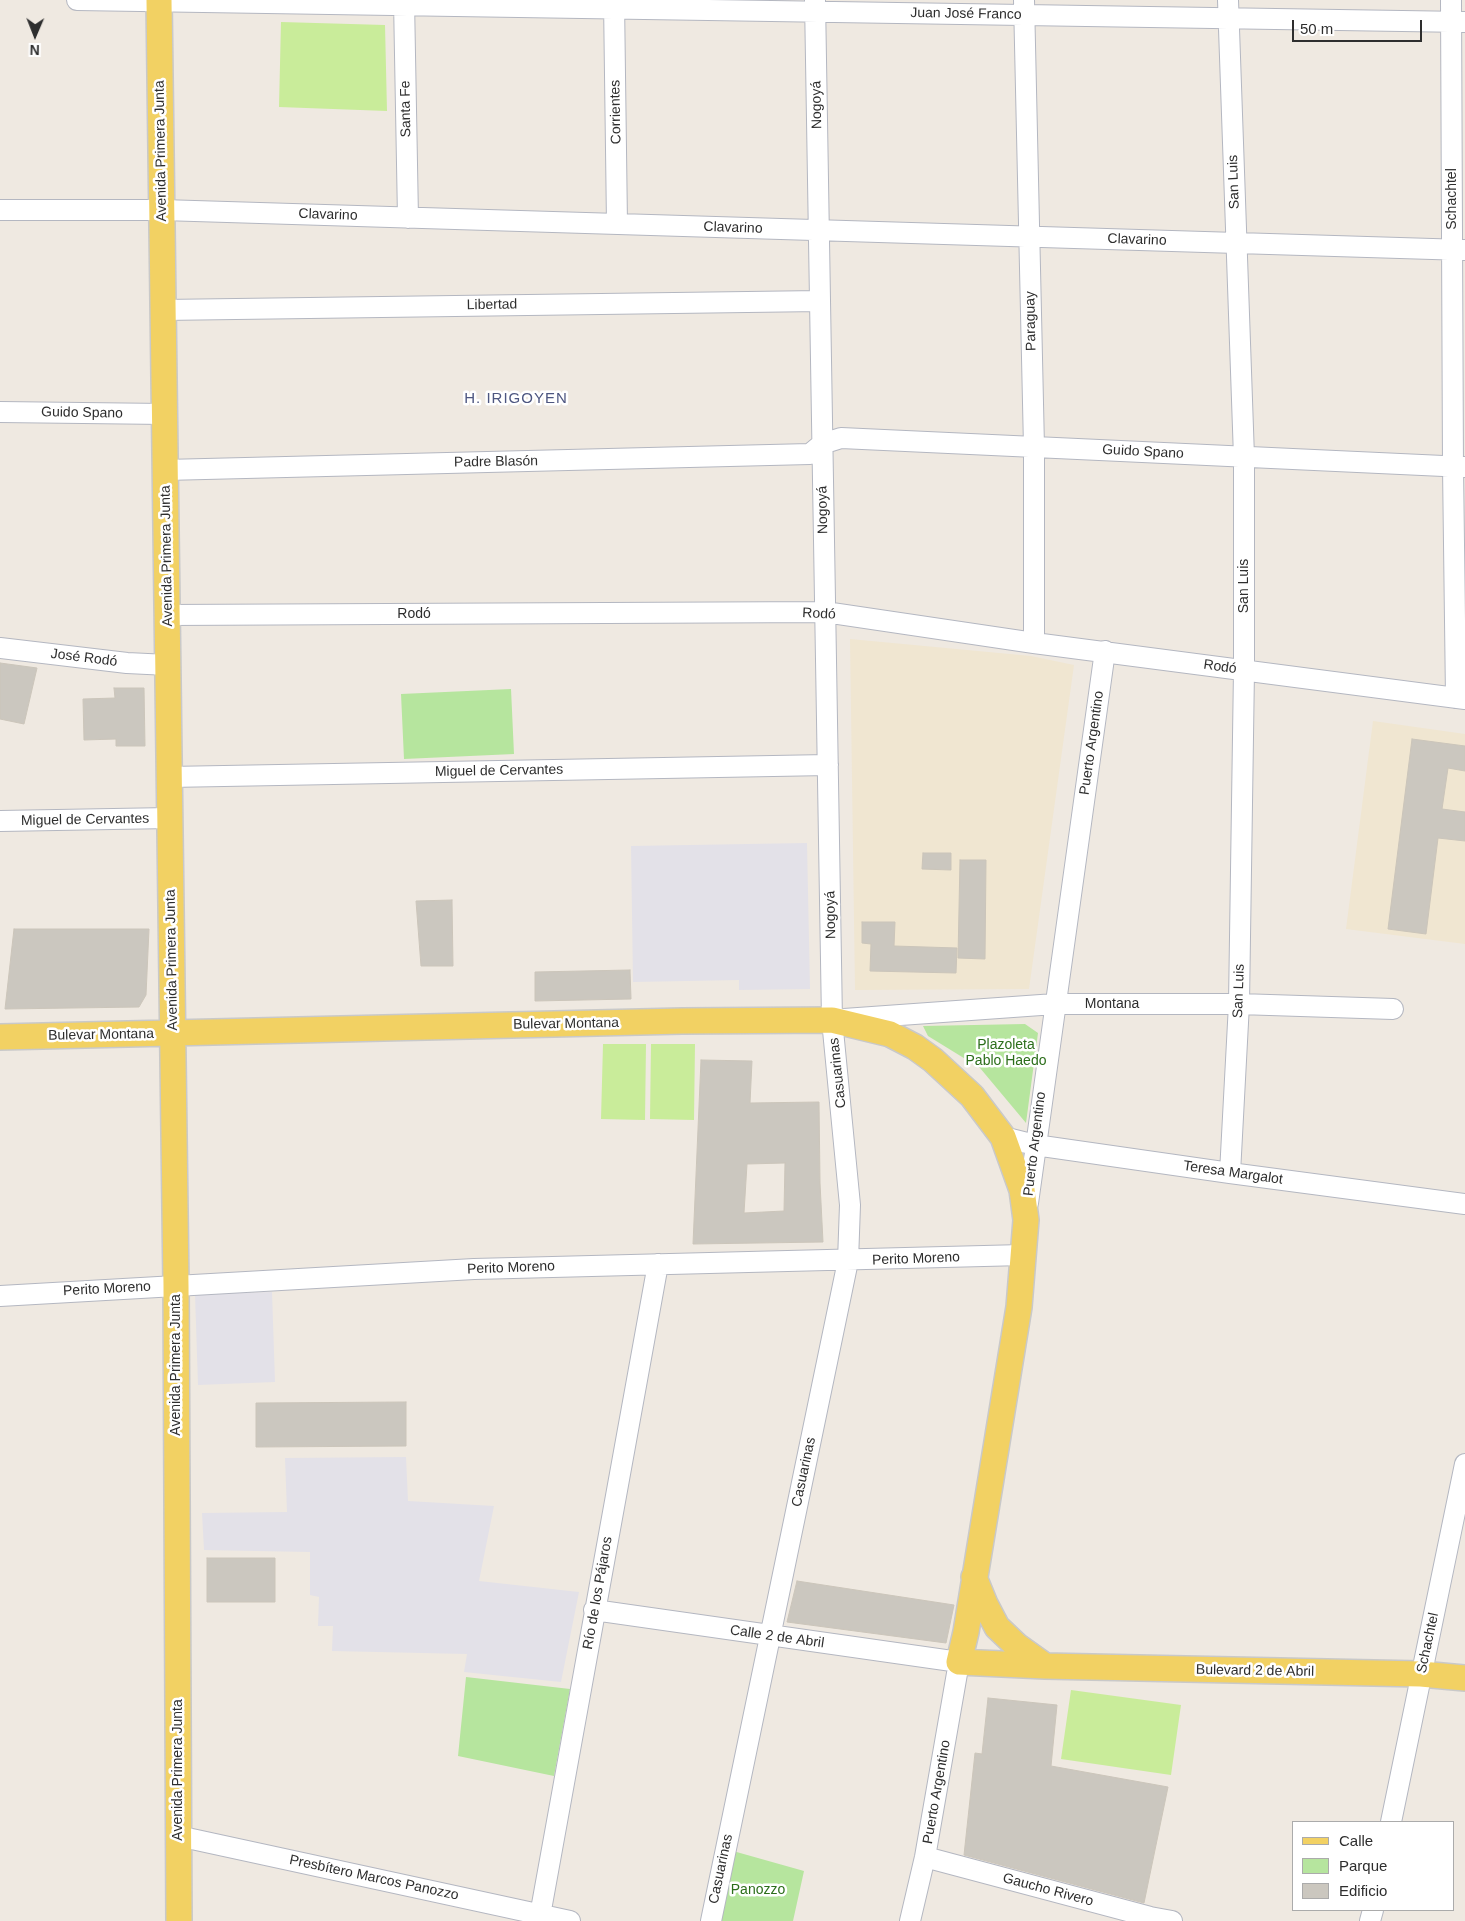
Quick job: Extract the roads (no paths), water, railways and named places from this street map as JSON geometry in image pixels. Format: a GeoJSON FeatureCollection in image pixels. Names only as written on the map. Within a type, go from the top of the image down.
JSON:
{"type":"FeatureCollection","features":[{"type":"Feature","properties":{"kind":"main road","name":"Avenida Primera Junta"},"geometry":{"type":"LineString","coordinates":[[159,0],[176,1285],[179,1921]]}},
{"type":"Feature","properties":{"kind":"main road","name":"Bulevar Montana"},"geometry":{"type":"LineString","coordinates":[[0,1037],[682,1021],[832,1020],[890,1034],[915,1047],[933,1060],[972,1096],[1003,1137],[1022,1190],[1026,1220]]}},
{"type":"Feature","properties":{"kind":"main road","name":"Puerto Argentino"},"geometry":{"type":"LineString","coordinates":[[959,1662],[966,1632],[1019,1306],[1026,1220]]}},
{"type":"Feature","properties":{"kind":"main road"},"geometry":{"type":"LineString","coordinates":[[974,1577],[984,1604],[1003,1633],[1010,1648],[1003,1664]]}},
{"type":"Feature","properties":{"kind":"main road"},"geometry":{"type":"LineString","coordinates":[[966,1632],[973,1627],[984,1625],[1003,1633],[1045,1666]]}},
{"type":"Feature","properties":{"kind":"main road","name":"Bulevard 2 de Abril"},"geometry":{"type":"LineString","coordinates":[[959,1662],[1045,1666],[1422,1674],[1465,1678]]}},
{"type":"Feature","properties":{"kind":"street","name":"Juan José Franco"},"geometry":{"type":"LineString","coordinates":[[77,0],[1228,9],[1458,22]]}},
{"type":"Feature","properties":{"kind":"street","name":"Schachtel"},"geometry":{"type":"LineString","coordinates":[[1451,0],[1458,22],[1460,698]]}},
{"type":"Feature","properties":{"kind":"street","name":"Santa Fe"},"geometry":{"type":"LineString","coordinates":[[404,2],[408,218]]}},
{"type":"Feature","properties":{"kind":"street","name":"Corrientes"},"geometry":{"type":"LineString","coordinates":[[614,4],[617,224]]}},
{"type":"Feature","properties":{"kind":"street","name":"Nogoyá"},"geometry":{"type":"LineString","coordinates":[[815,6],[832,1020]]}},
{"type":"Feature","properties":{"kind":"street","name":"Paraguay"},"geometry":{"type":"LineString","coordinates":[[1024,7],[1034,447],[1034,643]]}},
{"type":"Feature","properties":{"kind":"street","name":"San Luis"},"geometry":{"type":"LineString","coordinates":[[1228,9],[1244,457],[1244,670],[1239,1004],[1230,1173]]}},
{"type":"Feature","properties":{"kind":"street","name":"Clavarino"},"geometry":{"type":"LineString","coordinates":[[0,210],[162,210],[1459,250]]}},
{"type":"Feature","properties":{"kind":"street","name":"Libertad"},"geometry":{"type":"LineString","coordinates":[[163,310],[820,301]]}},
{"type":"Feature","properties":{"kind":"street","name":"Guido Spano"},"geometry":{"type":"LineString","coordinates":[[0,412],[165,414]]}},
{"type":"Feature","properties":{"kind":"street","name":"Guido Spano"},"geometry":{"type":"LineString","coordinates":[[822,444],[841,438],[1459,467]]}},
{"type":"Feature","properties":{"kind":"street","name":"Padre Blasón"},"geometry":{"type":"LineString","coordinates":[[166,470],[810,454],[822,444]]}},
{"type":"Feature","properties":{"kind":"street","name":"Rodó"},"geometry":{"type":"LineString","coordinates":[[167,616],[825,612],[1034,643],[1460,698]]}},
{"type":"Feature","properties":{"kind":"street","name":"José Rodó"},"geometry":{"type":"LineString","coordinates":[[0,648],[126,663],[168,665]]}},
{"type":"Feature","properties":{"kind":"street","name":"Puerto Argentino"},"geometry":{"type":"LineString","coordinates":[[1026,1220],[1054,1004],[1105,651]]}},
{"type":"Feature","properties":{"kind":"street","name":"Miguel de Cervantes"},"geometry":{"type":"LineString","coordinates":[[169,776],[828,765]]}},
{"type":"Feature","properties":{"kind":"street","name":"Miguel de Cervantes"},"geometry":{"type":"LineString","coordinates":[[0,821],[170,818]]}},
{"type":"Feature","properties":{"kind":"street","name":"Montana"},"geometry":{"type":"LineString","coordinates":[[832,1020],[1054,1004],[1239,1004],[1393,1009]]}},
{"type":"Feature","properties":{"kind":"street","name":"Casuarinas"},"geometry":{"type":"LineString","coordinates":[[711,1921],[848,1261],[850,1204],[832,1020]]}},
{"type":"Feature","properties":{"kind":"street","name":"Teresa Margalot"},"geometry":{"type":"LineString","coordinates":[[1003,1137],[1035,1144],[1230,1173],[1465,1204]]}},
{"type":"Feature","properties":{"kind":"street","name":"Perito Moreno"},"geometry":{"type":"LineString","coordinates":[[0,1296],[474,1269],[1022,1256]]}},
{"type":"Feature","properties":{"kind":"street","name":"Río de los Pájaros"},"geometry":{"type":"LineString","coordinates":[[540,1918],[594,1610],[658,1264]]}},
{"type":"Feature","properties":{"kind":"street","name":"Schachtel"},"geometry":{"type":"LineString","coordinates":[[1391,1821],[1465,1464]]}},
{"type":"Feature","properties":{"kind":"street","name":"Calle 2 de Abril"},"geometry":{"type":"LineString","coordinates":[[594,1610],[959,1662]]}},
{"type":"Feature","properties":{"kind":"street","name":"Puerto Argentino"},"geometry":{"type":"LineString","coordinates":[[910,1921],[925,1857],[959,1662]]}},
{"type":"Feature","properties":{"kind":"street","name":"Presbítero Marcos Panozzo"},"geometry":{"type":"LineString","coordinates":[[178,1836],[540,1918],[570,1921]]}},
{"type":"Feature","properties":{"kind":"street","name":"Gaucho Rivero"},"geometry":{"type":"LineString","coordinates":[[925,1857],[1150,1917],[1172,1921]]}},
{"type":"Feature","properties":{"kind":"district","name":"H. IRIGOYEN"},"geometry":{"type":"Point","coordinates":[516,399]}},
{"type":"Feature","properties":{"kind":"park label","name":"Plazoleta Pablo Haedo"},"geometry":{"type":"Point","coordinates":[1006,1054]}},
{"type":"Feature","properties":{"kind":"park label","name":"Panozzo"},"geometry":{"type":"Point","coordinates":[758,1890]}}]}
